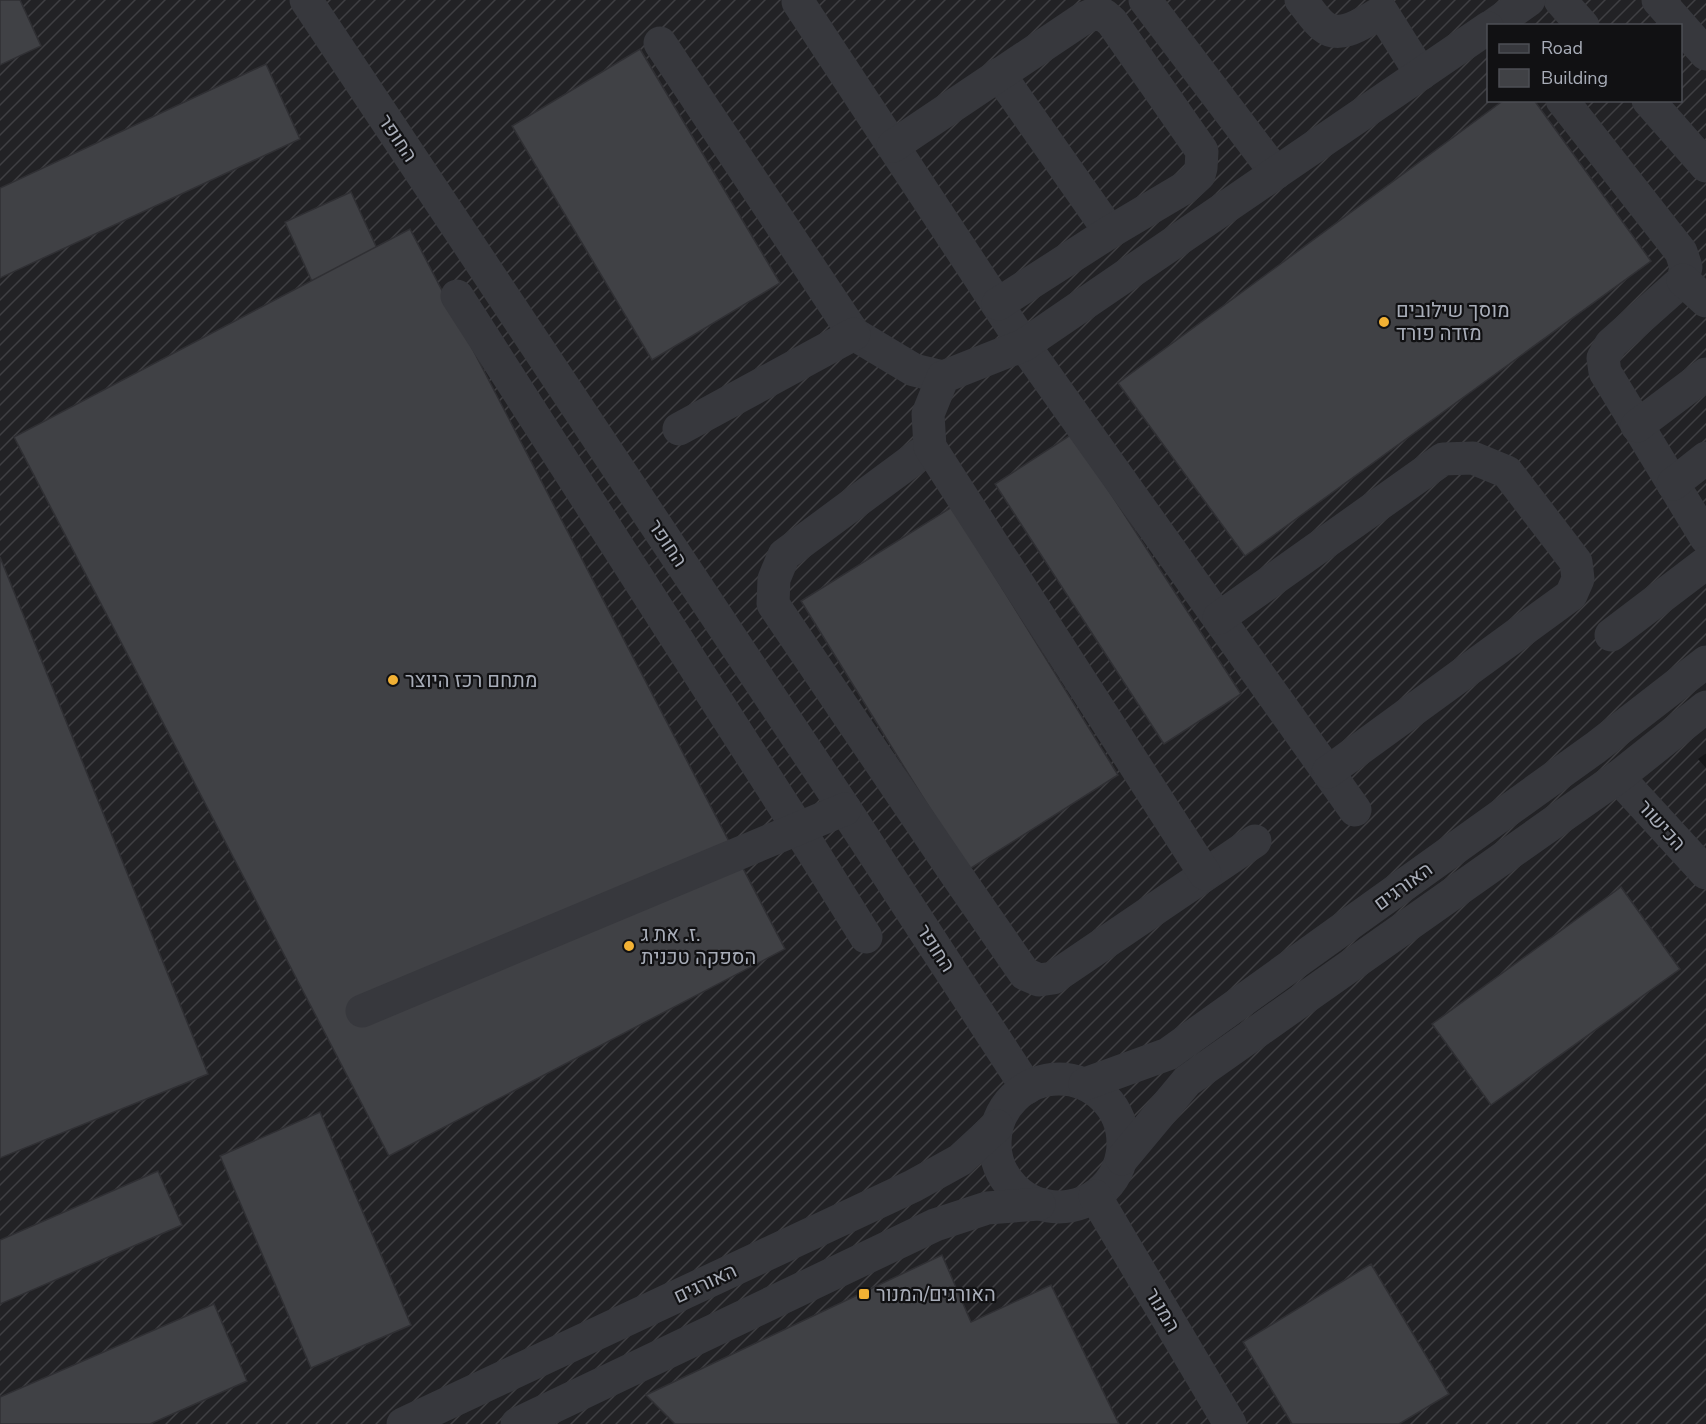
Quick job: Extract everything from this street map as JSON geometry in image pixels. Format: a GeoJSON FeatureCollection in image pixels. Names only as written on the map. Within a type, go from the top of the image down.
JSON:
{"type":"FeatureCollection","features":[{"type":"Feature","properties":{"kind":"street","name":"החופר"},"geometry":{"type":"LineString","coordinates":[[306,0],[845,809],[1027,1088]]}},
{"type":"Feature","properties":{"kind":"street"},"geometry":{"type":"LineString","coordinates":[[1145,0],[1276,173]]}},
{"type":"Feature","properties":{"kind":"street"},"geometry":{"type":"LineString","coordinates":[[1301,0],[1324,27],[1336,32],[1348,30],[1384,4],[1421,74]]}},
{"type":"Feature","properties":{"kind":"street"},"geometry":{"type":"LineString","coordinates":[[1497,24],[1529,0]]}},
{"type":"Feature","properties":{"kind":"street"},"geometry":{"type":"LineString","coordinates":[[1560,0],[1580,24]]}},
{"type":"Feature","properties":{"kind":"street"},"geometry":{"type":"LineString","coordinates":[[1658,0],[1679,24]]}},
{"type":"Feature","properties":{"kind":"street"},"geometry":{"type":"LineString","coordinates":[[798,2],[1024,345],[1355,810]]}},
{"type":"Feature","properties":{"kind":"street"},"geometry":{"type":"LineString","coordinates":[[893,146],[1084,18],[1094,14],[1104,15],[1119,31],[1202,151],[1202,168],[1199,175],[1186,187],[1110,232],[998,304]]}},
{"type":"Feature","properties":{"kind":"street"},"geometry":{"type":"LineString","coordinates":[[1682,27],[1706,54]]}},
{"type":"Feature","properties":{"kind":"street"},"geometry":{"type":"LineString","coordinates":[[660,43],[854,334],[914,370],[943,377],[1024,345],[1487,31]]}},
{"type":"Feature","properties":{"kind":"street"},"geometry":{"type":"LineString","coordinates":[[999,74],[1110,232]]}},
{"type":"Feature","properties":{"kind":"street"},"geometry":{"type":"LineString","coordinates":[[1564,102],[1681,252],[1694,291],[1611,344],[1603,358],[1605,372],[1673,484],[1705,542],[1611,635]]}},
{"type":"Feature","properties":{"kind":"street"},"geometry":{"type":"LineString","coordinates":[[1650,102],[1706,166]]}},
{"type":"Feature","properties":{"kind":"street"},"geometry":{"type":"LineString","coordinates":[[457,296],[866,937]]}},
{"type":"Feature","properties":{"kind":"street"},"geometry":{"type":"LineString","coordinates":[[679,429],[854,334]]}},
{"type":"Feature","properties":{"kind":"street"},"geometry":{"type":"LineString","coordinates":[[1637,426],[1706,374]]}},
{"type":"Feature","properties":{"kind":"street"},"geometry":{"type":"LineString","coordinates":[[943,377],[928,414],[930,447],[1205,874]]}},
{"type":"Feature","properties":{"kind":"street"},"geometry":{"type":"LineString","coordinates":[[930,447],[784,555],[774,579],[773,604],[1024,974],[1039,980],[1053,978],[1255,841]]}},
{"type":"Feature","properties":{"kind":"street"},"geometry":{"type":"LineString","coordinates":[[1219,618],[1443,459],[1473,458],[1507,472],[1576,562],[1578,579],[1571,596],[1328,772]]}},
{"type":"Feature","properties":{"kind":"street"},"geometry":{"type":"LineString","coordinates":[[1673,484],[1706,458]]}},
{"type":"Feature","properties":{"kind":"street","name":"האורגים"},"geometry":{"type":"LineString","coordinates":[[1085,1084],[1168,1054],[1586,755],[1706,662]]}},
{"type":"Feature","properties":{"kind":"street","name":"האורגים"},"geometry":{"type":"LineString","coordinates":[[1122,1159],[1187,1081],[1618,777],[1706,707]]}},
{"type":"Feature","properties":{"kind":"street","name":"הכישור"},"geometry":{"type":"LineString","coordinates":[[1618,777],[1706,873]]}},
{"type":"Feature","properties":{"kind":"street"},"geometry":{"type":"LineString","coordinates":[[363,1011],[845,809]]}},
{"type":"Feature","properties":{"kind":"street"},"geometry":{"type":"LineString","coordinates":[[517,1424],[935,1225],[987,1208],[1039,1204],[1058,1207],[1077,1205],[1095,1196],[1112,1180],[1122,1159],[1122,1129],[1110,1102],[1085,1084],[1065,1079],[1046,1080],[1027,1088],[1013,1098],[997,1126],[995,1151],[1002,1174],[1018,1192],[1039,1204]]}},
{"type":"Feature","properties":{"kind":"street","name":"האורגים"},"geometry":{"type":"LineString","coordinates":[[403,1424],[913,1186],[960,1160],[997,1126]]}},
{"type":"Feature","properties":{"kind":"street","name":"המנור"},"geometry":{"type":"LineString","coordinates":[[1095,1196],[1230,1424]]}},
{"type":"Feature","properties":{"kind":"shaded area"},"geometry":{"type":"Polygon","coordinates":[[[0,0],[1706,0],[1706,753],[1698,759],[1706,768],[1706,1424],[0,1424],[0,0]]]}},
{"type":"Feature","properties":{"kind":"building"},"geometry":{"type":"Polygon","coordinates":[[[0,0],[20,0],[41,46],[0,65],[0,0]]]}},
{"type":"Feature","properties":{"kind":"building"},"geometry":{"type":"Polygon","coordinates":[[[640,49],[780,283],[652,360],[512,126],[640,49]]]}},
{"type":"Feature","properties":{"kind":"building"},"geometry":{"type":"Polygon","coordinates":[[[266,64],[300,139],[0,278],[0,188],[266,64]]]}},
{"type":"Feature","properties":{"kind":"building","name":"מוסך שילובים מזדה פורד"},"geometry":{"type":"Polygon","coordinates":[[[1501,102],[1535,102],[1651,261],[1245,556],[1118,383],[1501,102]]]}},
{"type":"Feature","properties":{"kind":"building"},"geometry":{"type":"Polygon","coordinates":[[[351,192],[380,255],[314,286],[285,222],[351,192]]]}},
{"type":"Feature","properties":{"kind":"building","name":"מתחם רכז היוצר"},"geometry":{"type":"Polygon","coordinates":[[[410,229],[785,949],[389,1156],[14,437],[410,229]]]}},
{"type":"Feature","properties":{"kind":"building"},"geometry":{"type":"Polygon","coordinates":[[[1072,434],[1241,694],[1164,744],[995,484],[1072,434]]]}},
{"type":"Feature","properties":{"kind":"building"},"geometry":{"type":"Polygon","coordinates":[[[952,507],[1118,775],[968,870],[801,601],[952,507]]]}},
{"type":"Feature","properties":{"kind":"building"},"geometry":{"type":"Polygon","coordinates":[[[0,557],[208,1074],[0,1158],[0,557]]]}},
{"type":"Feature","properties":{"kind":"building"},"geometry":{"type":"Polygon","coordinates":[[[1621,887],[1680,969],[1491,1105],[1432,1024],[1621,887]]]}},
{"type":"Feature","properties":{"kind":"building"},"geometry":{"type":"Polygon","coordinates":[[[320,1112],[411,1325],[311,1368],[220,1156],[320,1112]]]}},
{"type":"Feature","properties":{"kind":"building"},"geometry":{"type":"Polygon","coordinates":[[[158,1171],[182,1225],[0,1304],[0,1240],[158,1171]]]}},
{"type":"Feature","properties":{"kind":"building"},"geometry":{"type":"Polygon","coordinates":[[[942,1255],[971,1322],[1051,1285],[1119,1424],[675,1424],[646,1395],[942,1255]]]}},
{"type":"Feature","properties":{"kind":"building"},"geometry":{"type":"Polygon","coordinates":[[[1371,1264],[1449,1394],[1399,1424],[1292,1424],[1243,1342],[1371,1264]]]}},
{"type":"Feature","properties":{"kind":"building"},"geometry":{"type":"Polygon","coordinates":[[[214,1304],[247,1381],[150,1424],[0,1424],[0,1397],[214,1304]]]}},
{"type":"Feature","properties":{"kind":"place","name":"מוסך שילובים מזדה פורד"},"geometry":{"type":"Point","coordinates":[1384,322]}},
{"type":"Feature","properties":{"kind":"place","name":"מתחם רכז היוצר"},"geometry":{"type":"Point","coordinates":[393,680]}},
{"type":"Feature","properties":{"kind":"place","name":"ז. את ג. הספקה טכנית"},"geometry":{"type":"Point","coordinates":[629,946]}},
{"type":"Feature","properties":{"kind":"place","name":"האורגים/המנור"},"geometry":{"type":"Point","coordinates":[864,1294]}}]}
